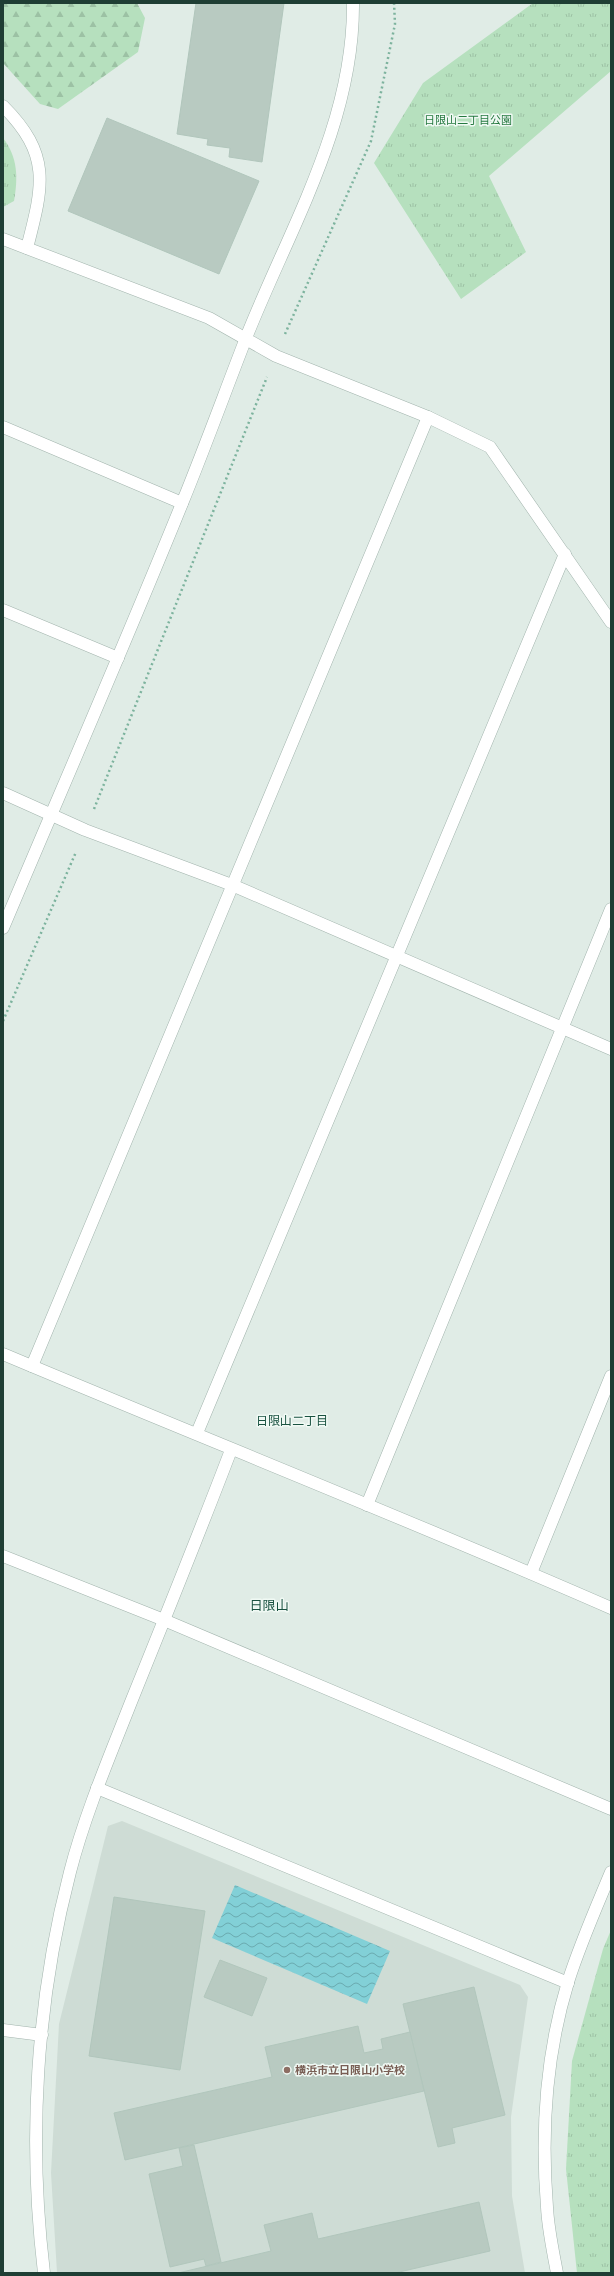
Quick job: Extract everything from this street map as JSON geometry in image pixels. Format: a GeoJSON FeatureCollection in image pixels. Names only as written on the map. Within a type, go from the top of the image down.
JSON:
{"type":"FeatureCollection","features":[{"type":"Feature","properties":{"kind":"street"},"geometry":{"type":"LineString","coordinates":[[3,928],[118,658],[182,503],[246,338],[326,151],[344,80],[353,23],[353,3]]}},
{"type":"Feature","properties":{"kind":"street"},"geometry":{"type":"LineString","coordinates":[[3,106],[30,138],[38,158],[40,183],[37,211],[27,248]]}},
{"type":"Feature","properties":{"kind":"street"},"geometry":{"type":"LineString","coordinates":[[3,239],[209,318],[276,356],[428,417],[490,447],[566,554],[611,622]]}},
{"type":"Feature","properties":{"kind":"street"},"geometry":{"type":"LineString","coordinates":[[32,1366],[428,417]]}},
{"type":"Feature","properties":{"kind":"street"},"geometry":{"type":"LineString","coordinates":[[3,427],[182,503]]}},
{"type":"Feature","properties":{"kind":"street"},"geometry":{"type":"LineString","coordinates":[[197,1433],[566,554]]}},
{"type":"Feature","properties":{"kind":"street"},"geometry":{"type":"LineString","coordinates":[[3,610],[118,658]]}},
{"type":"Feature","properties":{"kind":"street"},"geometry":{"type":"LineString","coordinates":[[3,794],[85,830],[232,885],[397,955],[611,1049]]}},
{"type":"Feature","properties":{"kind":"street"},"geometry":{"type":"LineString","coordinates":[[367,1505],[611,909]]}},
{"type":"Feature","properties":{"kind":"street"},"geometry":{"type":"LineString","coordinates":[[3,1354],[197,1433],[231,1450],[531,1573],[611,1608]]}},
{"type":"Feature","properties":{"kind":"street"},"geometry":{"type":"LineString","coordinates":[[531,1573],[611,1376]]}},
{"type":"Feature","properties":{"kind":"street"},"geometry":{"type":"LineString","coordinates":[[44,2273],[38,2218],[35,2132],[42,2035],[53,1951],[70,1871],[97,1788],[231,1450]]}},
{"type":"Feature","properties":{"kind":"street"},"geometry":{"type":"LineString","coordinates":[[3,1556],[164,1620],[611,1809]]}},
{"type":"Feature","properties":{"kind":"street"},"geometry":{"type":"LineString","coordinates":[[97,1788],[568,1983]]}},
{"type":"Feature","properties":{"kind":"street"},"geometry":{"type":"LineString","coordinates":[[557,2273],[547,2208],[544,2113],[555,2040],[568,1983],[581,1944],[611,1872]]}},
{"type":"Feature","properties":{"kind":"street"},"geometry":{"type":"LineString","coordinates":[[3,2030],[42,2035]]}},
{"type":"Feature","properties":{"kind":"path"},"geometry":{"type":"LineString","coordinates":[[3,1021],[85,830],[276,356],[371,141],[395,24],[394,3]]}},
{"type":"Feature","properties":{"kind":"shaded area","name":"横浜市立日限山小学校"},"geometry":{"type":"Polygon","coordinates":[[[122,1821],[520,1985],[528,1997],[511,2117],[512,2196],[525,2273],[57,2273],[51,2173],[59,2024],[108,1826],[122,1821]]]}},
{"type":"Feature","properties":{"kind":"green space"},"geometry":{"type":"Polygon","coordinates":[[[3,3],[137,3],[145,18],[138,52],[58,109],[40,104],[3,63],[3,3]]]}},
{"type":"Feature","properties":{"kind":"green space","name":"日限山二丁目公園"},"geometry":{"type":"Polygon","coordinates":[[[533,3],[611,3],[611,71],[489,176],[526,252],[461,299],[374,163],[423,83],[533,3]]]}},
{"type":"Feature","properties":{"kind":"green space"},"geometry":{"type":"Polygon","coordinates":[[[3,138],[12,153],[14,160],[16,168],[16,184],[14,201],[3,207],[3,138]]]}},
{"type":"Feature","properties":{"kind":"green space"},"geometry":{"type":"Polygon","coordinates":[[[611,1930],[611,2273],[577,2273],[566,2169],[572,2061],[603,1949],[611,1930]]]}},
{"type":"Feature","properties":{"kind":"water"},"geometry":{"type":"Polygon","coordinates":[[[235,1885],[390,1951],[367,2004],[212,1938],[235,1885]]]}},
{"type":"Feature","properties":{"kind":"building"},"geometry":{"type":"Polygon","coordinates":[[[196,3],[284,3],[262,162],[229,157],[230,148],[207,145],[208,139],[177,134],[196,3]]]}},
{"type":"Feature","properties":{"kind":"building"},"geometry":{"type":"Polygon","coordinates":[[[107,118],[259,181],[219,274],[68,211],[107,118]]]}},
{"type":"Feature","properties":{"kind":"building"},"geometry":{"type":"Polygon","coordinates":[[[114,1897],[205,1911],[180,2070],[89,2056],[114,1897]]]}},
{"type":"Feature","properties":{"kind":"building"},"geometry":{"type":"Polygon","coordinates":[[[220,1960],[267,1978],[252,2016],[204,1997],[220,1960]]]}},
{"type":"Feature","properties":{"kind":"building"},"geometry":{"type":"Polygon","coordinates":[[[474,1987],[505,2115],[452,2128],[455,2143],[438,2147],[403,2004],[474,1987]]]}},
{"type":"Feature","properties":{"kind":"building"},"geometry":{"type":"Polygon","coordinates":[[[358,2026],[364,2053],[383,2049],[381,2039],[410,2032],[424,2091],[125,2160],[114,2113],[272,2077],[265,2047],[358,2026]]]}},
{"type":"Feature","properties":{"kind":"building"},"geometry":{"type":"Polygon","coordinates":[[[194,2145],[221,2262],[206,2266],[204,2259],[170,2267],[149,2174],[183,2166],[179,2148],[194,2145]]]}},
{"type":"Feature","properties":{"kind":"building"},"geometry":{"type":"Polygon","coordinates":[[[479,2202],[490,2251],[395,2273],[178,2273],[271,2251],[264,2225],[312,2213],[318,2239],[479,2202]]]}},
{"type":"Feature","properties":{"kind":"place","name":"横浜市立日限山小学校"},"geometry":{"type":"Point","coordinates":[287,2070]}},
{"type":"Feature","properties":{"kind":"district","name":"日限山二丁目"},"geometry":{"type":"Point","coordinates":[292,1421]}},
{"type":"Feature","properties":{"kind":"district","name":"日限山"},"geometry":{"type":"Point","coordinates":[269,1605]}}]}
